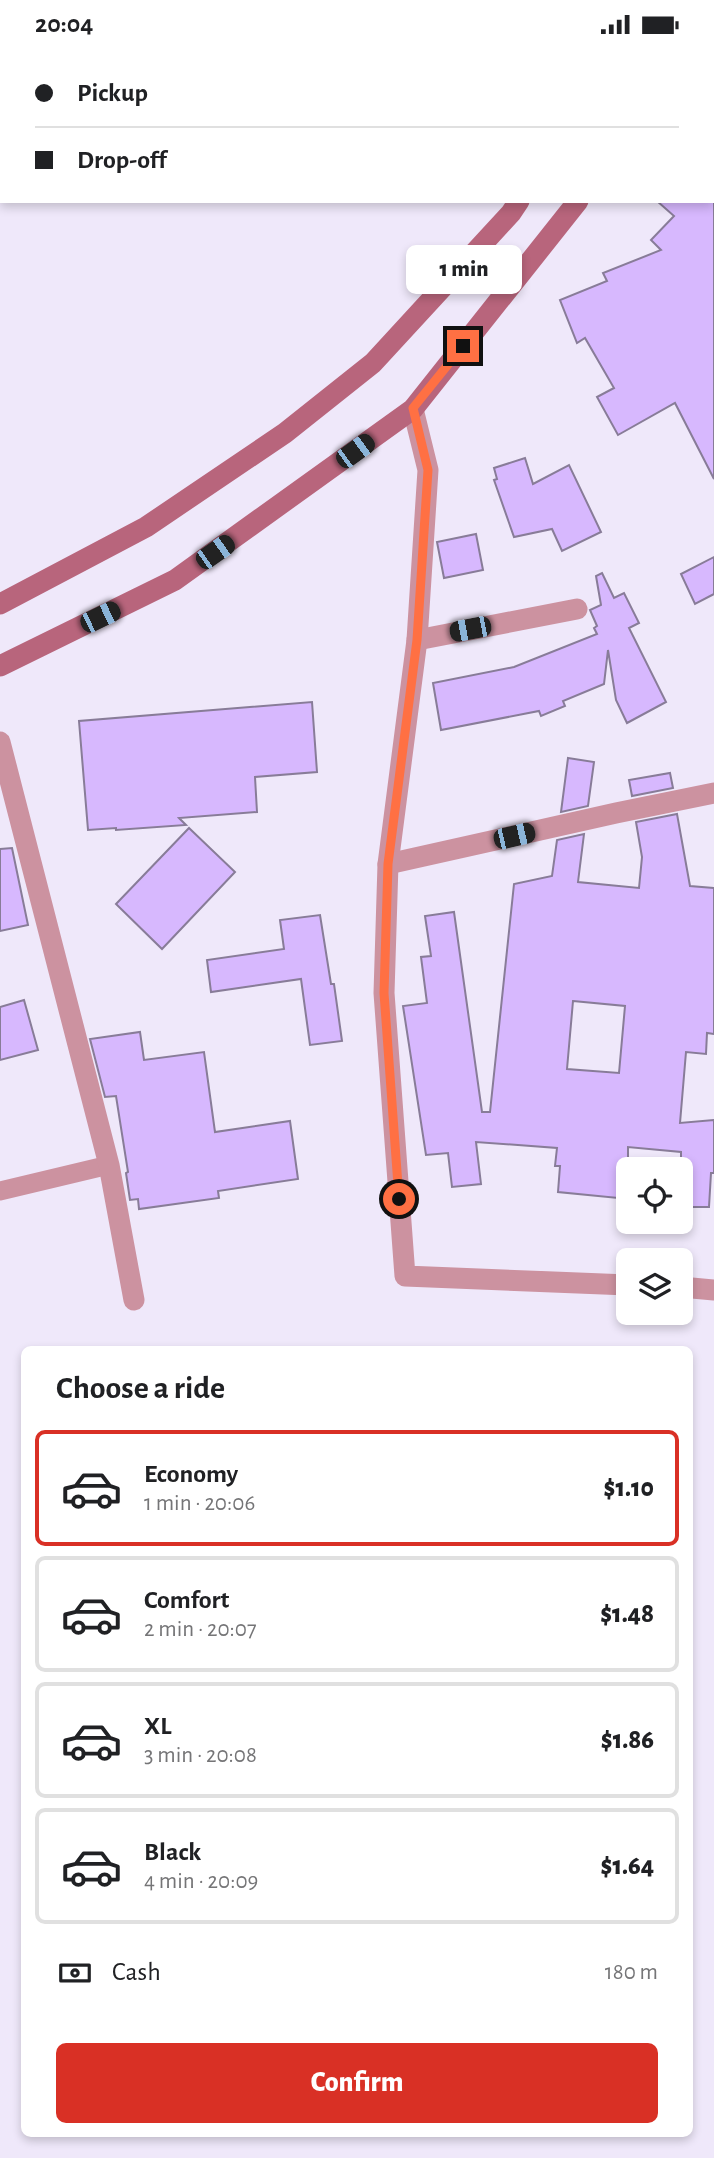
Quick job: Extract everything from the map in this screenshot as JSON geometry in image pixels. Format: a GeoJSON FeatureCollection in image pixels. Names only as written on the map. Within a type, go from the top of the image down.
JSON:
{"type":"FeatureCollection","features":[{"type":"Feature","properties":{"kind":"main road"},"geometry":{"type":"LineString","coordinates":[[0,604],[146,527],[285,433],[373,363],[518,203]]}},
{"type":"Feature","properties":{"kind":"main road"},"geometry":{"type":"LineString","coordinates":[[0,666],[175,580],[413,408],[576,203]]}},
{"type":"Feature","properties":{"kind":"street"},"geometry":{"type":"LineString","coordinates":[[413,408],[428,470],[417,640],[388,864],[384,993],[405,1276],[616,1285]]}},
{"type":"Feature","properties":{"kind":"street"},"geometry":{"type":"LineString","coordinates":[[417,640],[577,609]]}},
{"type":"Feature","properties":{"kind":"street"},"geometry":{"type":"LineString","coordinates":[[0,742],[109,1165],[134,1300]]}},
{"type":"Feature","properties":{"kind":"street"},"geometry":{"type":"LineString","coordinates":[[388,864],[714,793]]}},
{"type":"Feature","properties":{"kind":"street"},"geometry":{"type":"LineString","coordinates":[[693,1288],[714,1290]]}},
{"type":"Feature","properties":{"kind":"lane"},"geometry":{"type":"LineString","coordinates":[[0,1191],[109,1165]]}},
{"type":"Feature","properties":{"kind":"building"},"geometry":{"type":"Polygon","coordinates":[[[659,203],[714,203],[714,479],[675,403],[618,435],[597,397],[614,388],[585,338],[577,343],[560,300],[607,281],[603,273],[661,250],[651,240],[674,216],[659,203]]]}},
{"type":"Feature","properties":{"kind":"building"},"geometry":{"type":"Polygon","coordinates":[[[525,458],[533,484],[569,465],[601,532],[562,551],[552,529],[514,537],[494,480],[497,479],[494,468],[525,458]]]}},
{"type":"Feature","properties":{"kind":"building"},"geometry":{"type":"Polygon","coordinates":[[[476,534],[483,570],[444,578],[437,542],[476,534]]]}},
{"type":"Feature","properties":{"kind":"building"},"geometry":{"type":"Polygon","coordinates":[[[714,557],[714,594],[695,604],[681,574],[714,557]]]}},
{"type":"Feature","properties":{"kind":"building"},"geometry":{"type":"Polygon","coordinates":[[[602,573],[614,598],[624,593],[639,623],[629,628],[666,702],[627,723],[616,700],[608,650],[604,684],[563,701],[565,706],[541,716],[539,711],[441,730],[433,683],[514,667],[597,634],[594,628],[597,626],[590,610],[601,605],[596,576],[602,573]]]}},
{"type":"Feature","properties":{"kind":"building"},"geometry":{"type":"Polygon","coordinates":[[[312,702],[317,772],[255,777],[257,812],[179,818],[186,825],[88,830],[79,721],[312,702]]]}},
{"type":"Feature","properties":{"kind":"building"},"geometry":{"type":"Polygon","coordinates":[[[568,758],[594,762],[588,806],[561,812],[568,758]]]}},
{"type":"Feature","properties":{"kind":"building"},"geometry":{"type":"Polygon","coordinates":[[[670,773],[673,788],[632,796],[629,780],[670,773]]]}},
{"type":"Feature","properties":{"kind":"building"},"geometry":{"type":"Polygon","coordinates":[[[677,814],[690,886],[714,888],[714,1034],[707,1033],[706,1054],[686,1052],[680,1123],[714,1120],[714,1173],[711,1173],[709,1207],[693,1207],[693,1157],[681,1157],[681,1152],[628,1147],[628,1157],[616,1157],[616,1198],[558,1192],[560,1166],[555,1166],[557,1148],[476,1142],[481,1184],[452,1187],[448,1153],[426,1155],[403,1006],[427,1003],[421,957],[431,956],[425,916],[454,912],[482,1112],[490,1112],[514,884],[552,876],[557,840],[584,834],[578,882],[639,888],[642,857],[636,822],[677,814]],[[573,1001],[567,1069],[619,1073],[625,1006],[573,1001]]]}},
{"type":"Feature","properties":{"kind":"building"},"geometry":{"type":"Polygon","coordinates":[[[189,828],[235,872],[162,949],[116,904],[189,828]]]}},
{"type":"Feature","properties":{"kind":"building"},"geometry":{"type":"Polygon","coordinates":[[[12,848],[28,925],[0,931],[0,849],[12,848]]]}},
{"type":"Feature","properties":{"kind":"building"},"geometry":{"type":"Polygon","coordinates":[[[320,915],[342,1041],[310,1045],[301,979],[211,992],[207,960],[284,949],[280,920],[320,915]]]}},
{"type":"Feature","properties":{"kind":"building"},"geometry":{"type":"Polygon","coordinates":[[[24,1000],[38,1050],[0,1060],[0,1007],[24,1000]]]}},
{"type":"Feature","properties":{"kind":"building"},"geometry":{"type":"Polygon","coordinates":[[[140,1032],[144,1060],[204,1052],[215,1132],[290,1121],[298,1179],[218,1191],[219,1198],[139,1209],[138,1199],[130,1200],[116,1096],[105,1097],[90,1039],[140,1032]]]}},
{"type":"Feature","properties":{"kind":"route"},"geometry":{"type":"LineString","coordinates":[[399,1199],[384,993],[388,864],[417,640],[428,470],[413,408],[463,346]]}}]}
